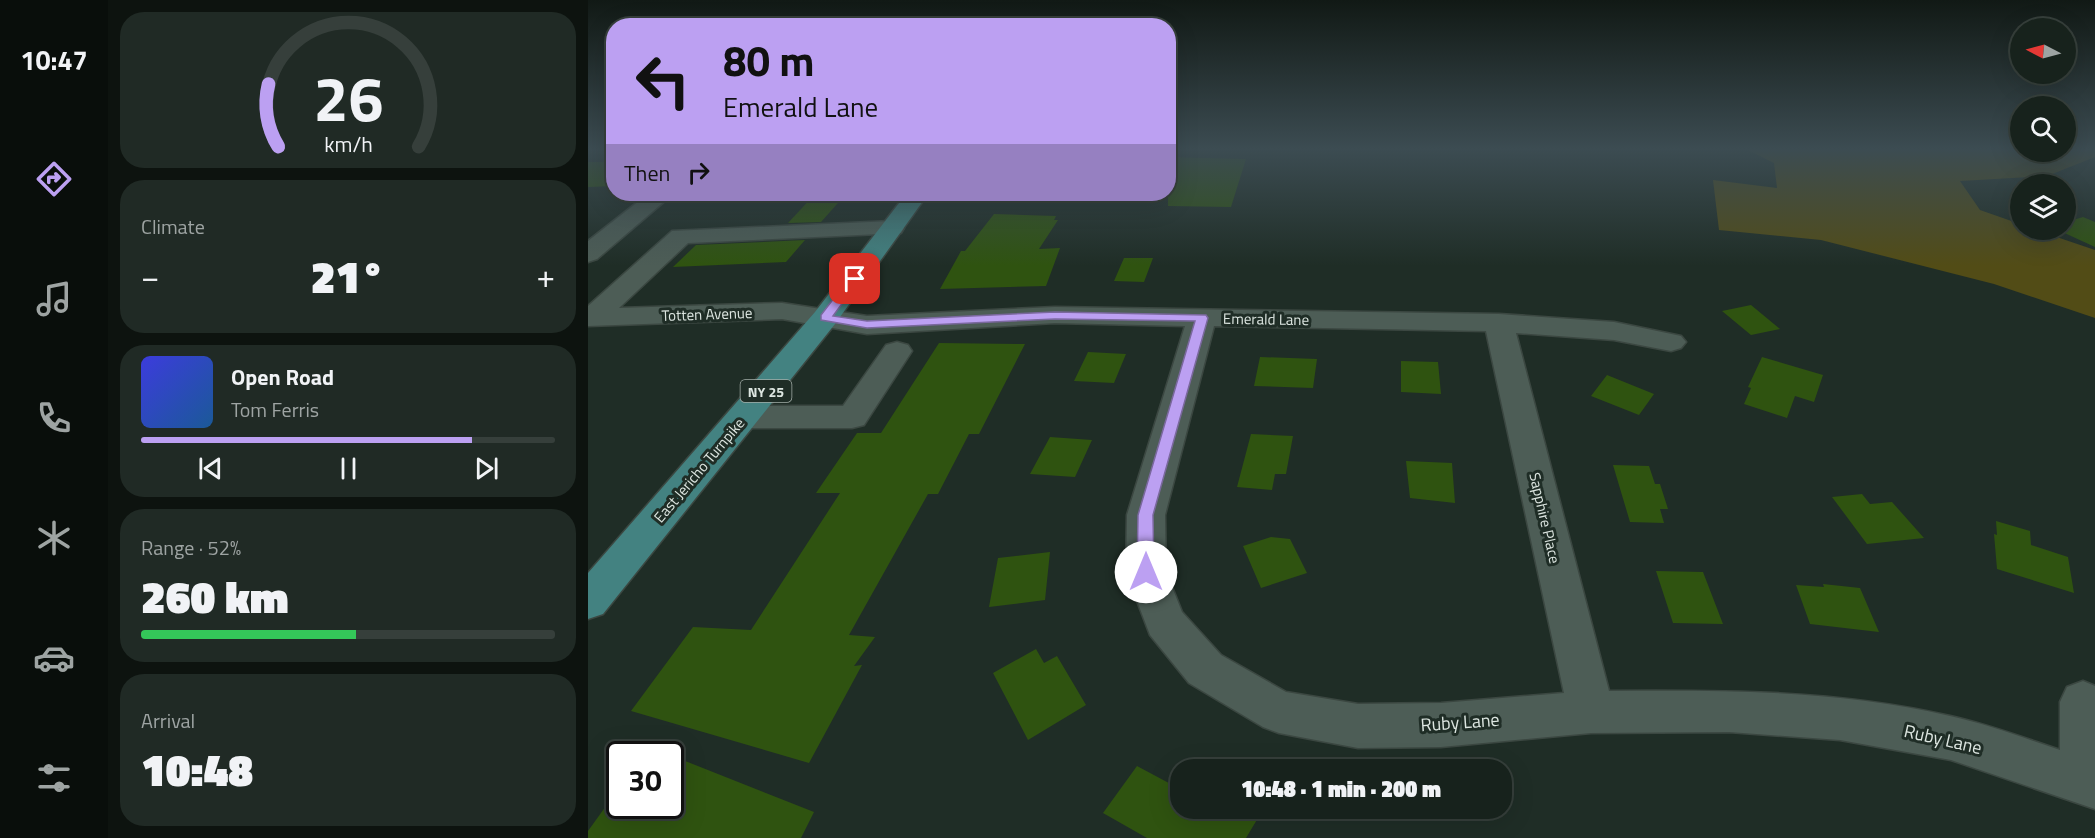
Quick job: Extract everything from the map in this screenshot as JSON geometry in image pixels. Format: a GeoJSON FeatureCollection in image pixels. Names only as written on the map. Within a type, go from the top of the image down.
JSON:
{"type":"FeatureCollection","features":[{"type":"Feature","properties":{"kind":"main road","name":"East Jericho Turnpike"},"geometry":{"type":"LineString","coordinates":[[588,602],[825,318],[912,201]]}},
{"type":"Feature","properties":{"kind":"street"},"geometry":{"type":"LineString","coordinates":[[588,254],[653,201]]}},
{"type":"Feature","properties":{"kind":"street"},"geometry":{"type":"LineString","coordinates":[[590,317],[681,236],[892,228]]}},
{"type":"Feature","properties":{"kind":"street","name":"Totten Avenue"},"geometry":{"type":"LineString","coordinates":[[590,317],[782,311],[825,318]]}},
{"type":"Feature","properties":{"kind":"street","name":"Emerald Lane"},"geometry":{"type":"LineString","coordinates":[[825,318],[867,325],[1055,315],[1499,323],[1614,330],[1671,342]]}},
{"type":"Feature","properties":{"kind":"street","name":"Ruby Lane"},"geometry":{"type":"LineString","coordinates":[[1202,318],[1146,515],[1146,572],[1165,622],[1205,669],[1279,712],[1358,726],[1441,725],[1591,712],[1729,711],[1840,718],[1952,738],[2090,782]]}},
{"type":"Feature","properties":{"kind":"street","name":"Sapphire Place"},"geometry":{"type":"LineString","coordinates":[[1499,323],[1591,712]]}},
{"type":"Feature","properties":{"kind":"street"},"geometry":{"type":"LineString","coordinates":[[743,417],[852,417],[897,351]]}},
{"type":"Feature","properties":{"kind":"street"},"geometry":{"type":"LineString","coordinates":[[2084,702],[2090,782]]}},
{"type":"Feature","properties":{"kind":"shaded area"},"geometry":{"type":"Polygon","coordinates":[[[1714,188],[1965,188],[1980,210],[2010,220],[2010,240],[2066,240],[2095,250],[2095,318],[1994,284],[1821,240],[1719,230],[1714,188]]]}},
{"type":"Feature","properties":{"kind":"building"},"geometry":{"type":"Polygon","coordinates":[[[1176,188],[1237,188],[1231,207],[1168,206],[1168,201],[1176,201],[1176,188]]]}},
{"type":"Feature","properties":{"kind":"building"},"geometry":{"type":"Polygon","coordinates":[[[808,201],[840,201],[821,222],[788,223],[808,201]]]}},
{"type":"Feature","properties":{"kind":"building"},"geometry":{"type":"Polygon","coordinates":[[[994,214],[1056,216],[1054,220],[1058,220],[1039,249],[1060,248],[1046,286],[940,289],[961,251],[965,251],[994,214]]]}},
{"type":"Feature","properties":{"kind":"building"},"geometry":{"type":"Polygon","coordinates":[[[2083,217],[2095,222],[2095,247],[2076,238],[2076,219],[2083,217]]]}},
{"type":"Feature","properties":{"kind":"building"},"geometry":{"type":"Polygon","coordinates":[[[805,240],[786,262],[673,267],[696,245],[805,240]]]}},
{"type":"Feature","properties":{"kind":"building"},"geometry":{"type":"Polygon","coordinates":[[[1124,258],[1153,258],[1144,282],[1114,281],[1124,258]]]}},
{"type":"Feature","properties":{"kind":"building"},"geometry":{"type":"Polygon","coordinates":[[[1751,305],[1780,329],[1751,335],[1722,311],[1751,305]]]}},
{"type":"Feature","properties":{"kind":"building"},"geometry":{"type":"Polygon","coordinates":[[[939,343],[1025,344],[979,434],[969,434],[938,494],[928,494],[849,635],[875,637],[854,666],[862,665],[809,763],[631,711],[693,627],[751,630],[840,493],[816,493],[857,433],[881,433],[939,343]]]}},
{"type":"Feature","properties":{"kind":"building"},"geometry":{"type":"Polygon","coordinates":[[[1088,352],[1126,354],[1114,383],[1074,381],[1088,352]]]}},
{"type":"Feature","properties":{"kind":"building"},"geometry":{"type":"Polygon","coordinates":[[[1260,357],[1317,359],[1313,388],[1254,386],[1260,357]]]}},
{"type":"Feature","properties":{"kind":"building"},"geometry":{"type":"Polygon","coordinates":[[[1762,357],[1823,375],[1814,402],[1795,396],[1787,418],[1744,404],[1751,388],[1748,387],[1762,357]]]}},
{"type":"Feature","properties":{"kind":"building"},"geometry":{"type":"Polygon","coordinates":[[[1401,361],[1438,362],[1441,394],[1401,392],[1401,361]]]}},
{"type":"Feature","properties":{"kind":"building"},"geometry":{"type":"Polygon","coordinates":[[[1607,375],[1654,394],[1639,415],[1591,396],[1607,375]]]}},
{"type":"Feature","properties":{"kind":"building"},"geometry":{"type":"Polygon","coordinates":[[[1251,434],[1293,436],[1286,474],[1275,474],[1272,490],[1237,487],[1251,434]]]}},
{"type":"Feature","properties":{"kind":"building"},"geometry":{"type":"Polygon","coordinates":[[[1050,437],[1092,440],[1075,477],[1030,474],[1050,437]]]}},
{"type":"Feature","properties":{"kind":"building"},"geometry":{"type":"Polygon","coordinates":[[[1406,461],[1452,463],[1455,503],[1410,498],[1406,461]]]}},
{"type":"Feature","properties":{"kind":"building"},"geometry":{"type":"Polygon","coordinates":[[[1613,465],[1649,466],[1655,484],[1660,484],[1668,509],[1660,509],[1664,523],[1630,522],[1613,465]]]}},
{"type":"Feature","properties":{"kind":"building"},"geometry":{"type":"Polygon","coordinates":[[[1862,494],[1870,504],[1892,502],[1924,538],[1867,544],[1832,497],[1862,494]]]}},
{"type":"Feature","properties":{"kind":"building"},"geometry":{"type":"Polygon","coordinates":[[[1996,521],[2030,531],[2031,545],[2068,557],[2074,593],[1997,569],[1994,534],[1997,535],[1996,521]]]}},
{"type":"Feature","properties":{"kind":"building"},"geometry":{"type":"Polygon","coordinates":[[[1271,537],[1290,539],[1307,573],[1261,588],[1243,546],[1271,537]]]}},
{"type":"Feature","properties":{"kind":"building"},"geometry":{"type":"Polygon","coordinates":[[[1050,552],[1045,600],[989,607],[998,558],[1050,552]]]}},
{"type":"Feature","properties":{"kind":"building"},"geometry":{"type":"Polygon","coordinates":[[[1656,571],[1703,572],[1723,624],[1673,623],[1656,571]]]}},
{"type":"Feature","properties":{"kind":"building"},"geometry":{"type":"Polygon","coordinates":[[[1823,584],[1860,588],[1879,632],[1810,624],[1796,585],[1824,587],[1823,584]]]}},
{"type":"Feature","properties":{"kind":"building"},"geometry":{"type":"Polygon","coordinates":[[[1036,649],[1044,663],[1057,656],[1086,705],[1028,740],[993,673],[1036,649]]]}},
{"type":"Feature","properties":{"kind":"building"},"geometry":{"type":"Polygon","coordinates":[[[684,761],[814,812],[801,838],[588,838],[588,831],[606,806],[606,819],[684,819],[684,761]]]}},
{"type":"Feature","properties":{"kind":"building"},"geometry":{"type":"Polygon","coordinates":[[[1137,766],[1170,784],[1170,819],[1257,819],[1246,838],[1147,838],[1103,813],[1137,766]]]}},
{"type":"Feature","properties":{"kind":"route"},"geometry":{"type":"LineString","coordinates":[[855,279],[825,318],[867,325],[1055,315],[1202,318],[1163,448],[1146,515],[1146,572]]}}]}
